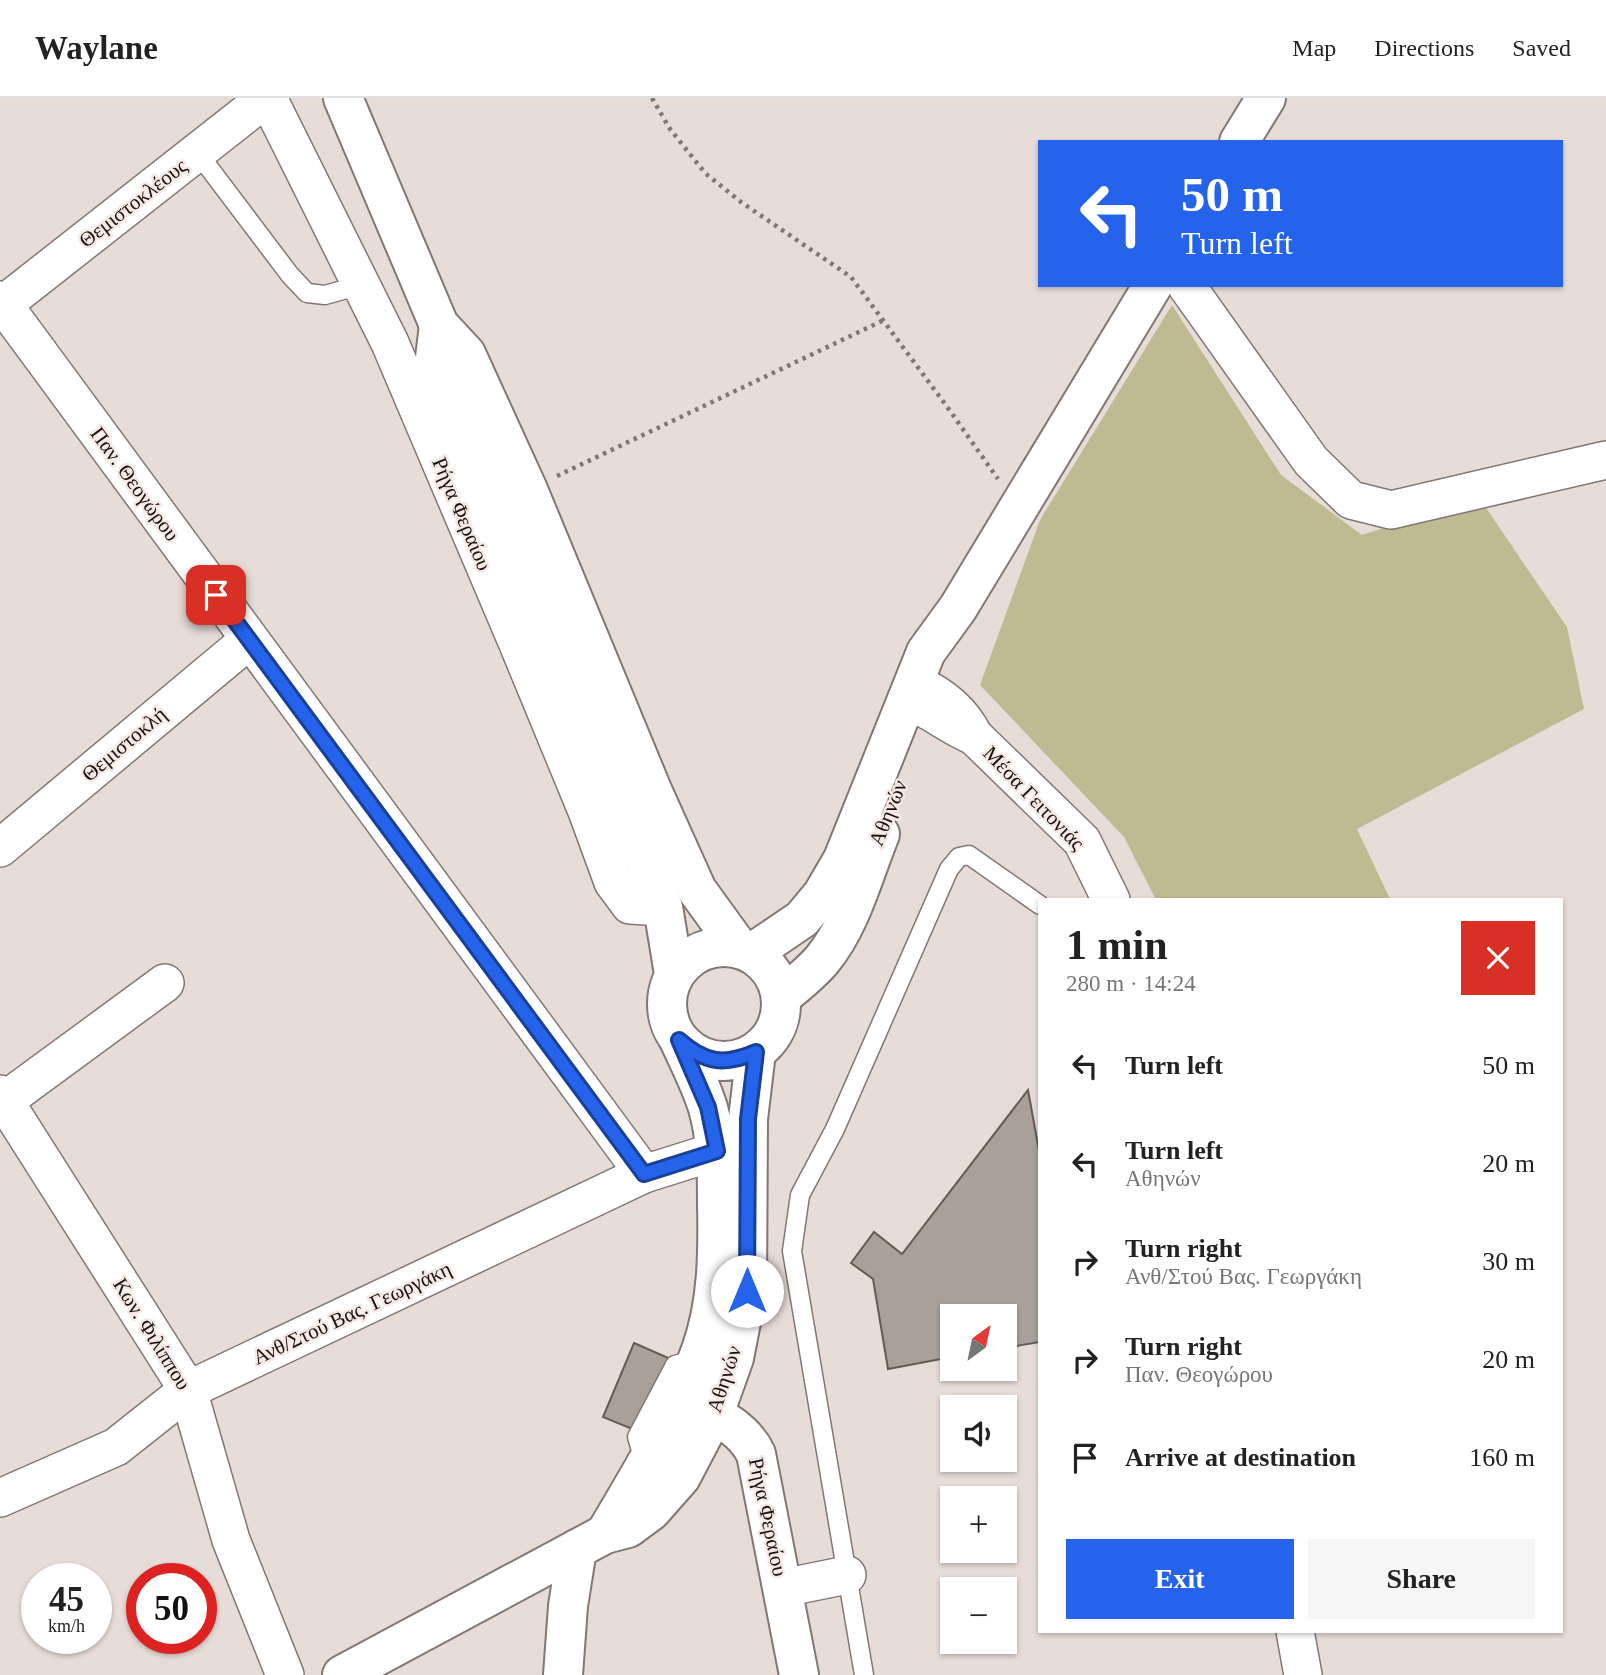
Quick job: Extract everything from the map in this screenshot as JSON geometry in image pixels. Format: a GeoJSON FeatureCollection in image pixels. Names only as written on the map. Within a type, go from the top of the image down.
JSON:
{"type":"FeatureCollection","features":[{"type":"Feature","properties":{"kind":"main road","name":"Ρήγα Φεραίου"},"geometry":{"type":"LineString","coordinates":[[343,98],[439,325],[466,354],[528,490],[652,790],[697,890],[745,951]]}},
{"type":"Feature","properties":{"kind":"main road"},"geometry":{"type":"LineString","coordinates":[[1240,140],[1266,98]]}},
{"type":"Feature","properties":{"kind":"main road","name":"Αθηνών"},"geometry":{"type":"LineString","coordinates":[[781,997],[824,958],[839,934],[922,696],[926,652],[958,608],[1152,287]]}},
{"type":"Feature","properties":{"kind":"main road","name":"Ρήγα Φεραίου"},"geometry":{"type":"LineString","coordinates":[[439,325],[435,358],[663,907],[674,974]]}},
{"type":"Feature","properties":{"kind":"main road","name":"Αθηνών"},"geometry":{"type":"LineString","coordinates":[[745,951],[802,919],[822,895],[843,859],[922,696]]}},
{"type":"Feature","properties":{"kind":"main road"},"geometry":{"type":"LineString","coordinates":[[714,947],[745,951],[775,977],[781,997],[780,1018],[771,1038],[756,1052],[736,1061],[717,1061],[695,1054],[679,1040],[668,1019],[667,995],[674,974],[691,956],[714,947]]}},
{"type":"Feature","properties":{"kind":"main road","name":"Αθηνών"},"geometry":{"type":"LineString","coordinates":[[591,1542],[645,1464],[698,1356],[712,1311],[718,1261],[717,1151],[708,1107],[679,1040]]}},
{"type":"Feature","properties":{"kind":"main road","name":"Αθηνών"},"geometry":{"type":"LineString","coordinates":[[342,1675],[591,1542],[628,1528],[651,1511],[681,1477],[713,1415],[734,1358],[747,1291],[748,1119],[756,1052]]}},
{"type":"Feature","properties":{"kind":"main road","name":"Ρήγα Φεραίου"},"geometry":{"type":"LineString","coordinates":[[680,1397],[740,1432],[756,1454],[799,1675]]}},
{"type":"Feature","properties":{"kind":"main road"},"geometry":{"type":"LineString","coordinates":[[563,1675],[568,1605],[591,1542]]}},
{"type":"Feature","properties":{"kind":"street","name":"Θεμιστοκλέους"},"geometry":{"type":"LineString","coordinates":[[1,304],[267,98]]}},
{"type":"Feature","properties":{"kind":"street","name":"Ρήγα Φεραίου"},"geometry":{"type":"LineString","coordinates":[[267,98],[390,343],[529,670],[613,882],[630,905],[663,907]]}},
{"type":"Feature","properties":{"kind":"street"},"geometry":{"type":"LineString","coordinates":[[1187,287],[1311,461],[1352,500],[1391,510],[1606,460]]}},
{"type":"Feature","properties":{"kind":"street","name":"Παν. Θεογώρου"},"geometry":{"type":"LineString","coordinates":[[1,304],[644,1174]]}},
{"type":"Feature","properties":{"kind":"street"},"geometry":{"type":"LineString","coordinates":[[390,343],[439,325]]}},
{"type":"Feature","properties":{"kind":"street","name":"Θεμιστοκλή"},"geometry":{"type":"LineString","coordinates":[[0,848],[249,640]]}},
{"type":"Feature","properties":{"kind":"street","name":"Μέσα Γειτονιάς"},"geometry":{"type":"LineString","coordinates":[[922,696],[961,730],[974,736],[1082,841],[1110,898]]}},
{"type":"Feature","properties":{"kind":"street"},"geometry":{"type":"LineString","coordinates":[[1,1100],[165,983]]}},
{"type":"Feature","properties":{"kind":"street","name":"Κων. Φιλίππου"},"geometry":{"type":"LineString","coordinates":[[1,1100],[188,1390],[231,1540],[285,1675]]}},
{"type":"Feature","properties":{"kind":"street","name":"Ανθ/Στού Βας. Γεωργάκη"},"geometry":{"type":"LineString","coordinates":[[0,1498],[116,1447],[188,1390],[644,1174],[717,1151]]}},
{"type":"Feature","properties":{"kind":"street"},"geometry":{"type":"LineString","coordinates":[[783,1588],[847,1575]]}},
{"type":"Feature","properties":{"kind":"street"},"geometry":{"type":"LineString","coordinates":[[1295,1633],[1303,1675]]}},
{"type":"Feature","properties":{"kind":"lane"},"geometry":{"type":"LineString","coordinates":[[197,152],[290,275],[307,293],[325,295],[362,285]]}},
{"type":"Feature","properties":{"kind":"lane"},"geometry":{"type":"LineString","coordinates":[[864,1675],[792,1251],[800,1195],[835,1129],[949,869],[958,857],[970,855],[1038,904]]}},
{"type":"Feature","properties":{"kind":"lane"},"geometry":{"type":"LineString","coordinates":[[645,1464],[638,1437],[675,1365],[698,1356]]}},
{"type":"Feature","properties":{"kind":"path"},"geometry":{"type":"LineString","coordinates":[[652,98],[670,129],[705,173],[741,202],[851,277],[1018,508]]}},
{"type":"Feature","properties":{"kind":"path"},"geometry":{"type":"LineString","coordinates":[[528,490],[884,320]]}},
{"type":"Feature","properties":{"kind":"shaded area"},"geometry":{"type":"Polygon","coordinates":[[[1172,305],[1281,475],[1362,535],[1478,496],[1567,627],[1584,709],[1357,829],[1390,898],[1155,898],[1124,837],[980,685],[1040,520],[1172,305]]]}},
{"type":"Feature","properties":{"kind":"building"},"geometry":{"type":"Polygon","coordinates":[[[1028,1090],[1038,1145],[1038,1342],[1017,1346],[1017,1304],[940,1304],[940,1359],[888,1369],[873,1279],[851,1263],[874,1232],[902,1254],[1028,1090]]]}},
{"type":"Feature","properties":{"kind":"building"},"geometry":{"type":"Polygon","coordinates":[[[634,1343],[673,1360],[642,1433],[603,1417],[634,1343]]]}},
{"type":"Feature","properties":{"kind":"route"},"geometry":{"type":"LineString","coordinates":[[216,595],[644,1174],[717,1151],[708,1107],[679,1040],[695,1054],[717,1061],[736,1061],[756,1052],[748,1119],[747,1291]]}}]}
